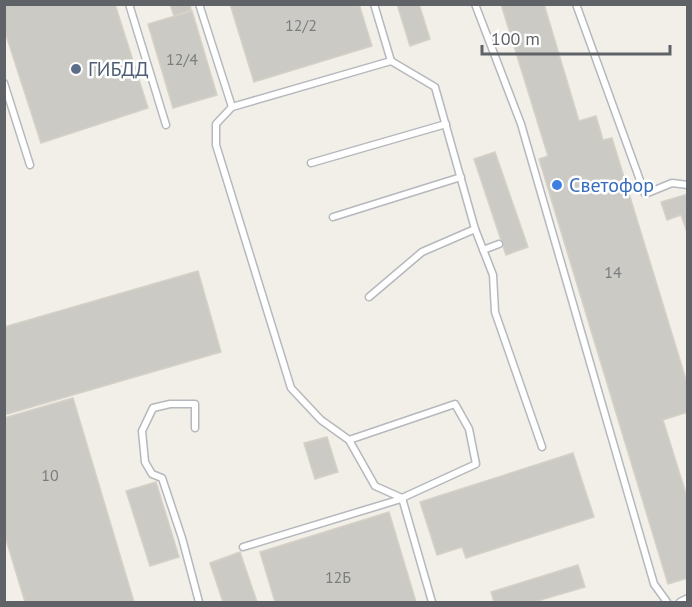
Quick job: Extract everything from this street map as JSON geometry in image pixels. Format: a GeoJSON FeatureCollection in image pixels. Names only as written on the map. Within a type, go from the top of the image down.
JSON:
{"type":"FeatureCollection","features":[{"type":"Feature","properties":{"kind":"lane"},"geometry":{"type":"LineString","coordinates":[[129,4],[166,125]]}},
{"type":"Feature","properties":{"kind":"lane"},"geometry":{"type":"LineString","coordinates":[[199,4],[232,108]]}},
{"type":"Feature","properties":{"kind":"lane"},"geometry":{"type":"LineString","coordinates":[[374,4],[391,61],[435,87],[475,229],[493,276],[495,312],[542,447]]}},
{"type":"Feature","properties":{"kind":"lane"},"geometry":{"type":"LineString","coordinates":[[475,4],[521,124],[654,584],[667,603]]}},
{"type":"Feature","properties":{"kind":"lane"},"geometry":{"type":"LineString","coordinates":[[576,4],[645,194],[672,183],[687,185]]}},
{"type":"Feature","properties":{"kind":"lane"},"geometry":{"type":"LineString","coordinates":[[391,61],[232,108],[216,124],[216,145],[291,388],[321,420],[349,440],[375,486],[402,498]]}},
{"type":"Feature","properties":{"kind":"lane"},"geometry":{"type":"LineString","coordinates":[[4,83],[30,165]]}},
{"type":"Feature","properties":{"kind":"lane"},"geometry":{"type":"LineString","coordinates":[[311,163],[446,124]]}},
{"type":"Feature","properties":{"kind":"lane"},"geometry":{"type":"LineString","coordinates":[[333,217],[461,177]]}},
{"type":"Feature","properties":{"kind":"lane"},"geometry":{"type":"LineString","coordinates":[[369,297],[422,252],[475,229]]}},
{"type":"Feature","properties":{"kind":"lane"},"geometry":{"type":"LineString","coordinates":[[483,250],[499,244]]}},
{"type":"Feature","properties":{"kind":"lane"},"geometry":{"type":"LineString","coordinates":[[195,428],[195,404],[170,404],[153,408],[142,431],[145,462],[152,474],[162,478],[182,538],[199,603]]}},
{"type":"Feature","properties":{"kind":"lane"},"geometry":{"type":"LineString","coordinates":[[243,547],[402,498],[476,464],[469,429],[455,404],[349,440]]}},
{"type":"Feature","properties":{"kind":"lane"},"geometry":{"type":"LineString","coordinates":[[402,498],[432,603]]}},
{"type":"Feature","properties":{"kind":"lane"},"geometry":{"type":"LineString","coordinates":[[680,603],[687,598]]}},
{"type":"Feature","properties":{"kind":"building","name":"ГИБДД"},"geometry":{"type":"Polygon","coordinates":[[[4,4],[115,4],[148,108],[41,143],[4,29],[4,4]]]}},
{"type":"Feature","properties":{"kind":"building"},"geometry":{"type":"Polygon","coordinates":[[[170,4],[190,4],[191,10],[174,16],[170,4]]]}},
{"type":"Feature","properties":{"kind":"building"},"geometry":{"type":"Polygon","coordinates":[[[230,4],[359,4],[372,46],[254,82],[230,4]]]}},
{"type":"Feature","properties":{"kind":"building"},"geometry":{"type":"Polygon","coordinates":[[[397,4],[419,4],[430,39],[410,46],[397,4]]]}},
{"type":"Feature","properties":{"kind":"building"},"geometry":{"type":"Polygon","coordinates":[[[501,4],[544,4],[579,121],[596,116],[603,140],[612,138],[688,386],[688,412],[663,420],[688,500],[688,578],[668,584],[539,159],[548,156],[501,4]]]}},
{"type":"Feature","properties":{"kind":"building"},"geometry":{"type":"Polygon","coordinates":[[[192,11],[217,95],[173,108],[148,24],[192,11]]]}},
{"type":"Feature","properties":{"kind":"building"},"geometry":{"type":"Polygon","coordinates":[[[495,152],[528,247],[506,255],[474,159],[495,152]]]}},
{"type":"Feature","properties":{"kind":"building"},"geometry":{"type":"Polygon","coordinates":[[[688,194],[688,235],[681,215],[667,220],[661,202],[688,194]]]}},
{"type":"Feature","properties":{"kind":"building"},"geometry":{"type":"Polygon","coordinates":[[[198,271],[221,352],[4,415],[4,327],[198,271]]]}},
{"type":"Feature","properties":{"kind":"building"},"geometry":{"type":"Polygon","coordinates":[[[73,398],[134,602],[25,602],[4,533],[4,418],[73,398]]]}},
{"type":"Feature","properties":{"kind":"building"},"geometry":{"type":"Polygon","coordinates":[[[327,437],[338,472],[315,479],[304,443],[327,437]]]}},
{"type":"Feature","properties":{"kind":"building"},"geometry":{"type":"Polygon","coordinates":[[[573,453],[594,517],[466,558],[462,547],[437,555],[420,502],[573,453]]]}},
{"type":"Feature","properties":{"kind":"building"},"geometry":{"type":"Polygon","coordinates":[[[156,482],[179,557],[150,566],[126,491],[156,482]]]}},
{"type":"Feature","properties":{"kind":"building"},"geometry":{"type":"Polygon","coordinates":[[[389,512],[416,602],[275,602],[260,552],[389,512]]]}},
{"type":"Feature","properties":{"kind":"building"},"geometry":{"type":"Polygon","coordinates":[[[240,552],[257,602],[223,602],[210,563],[240,552]]]}},
{"type":"Feature","properties":{"kind":"building"},"geometry":{"type":"Polygon","coordinates":[[[578,565],[585,587],[534,602],[494,602],[491,592],[578,565]]]}},
{"type":"Feature","properties":{"kind":"place","name":"ГИБДД"},"geometry":{"type":"Point","coordinates":[76,69]}},
{"type":"Feature","properties":{"kind":"place","name":"Светофор"},"geometry":{"type":"Point","coordinates":[557,185]}}]}
